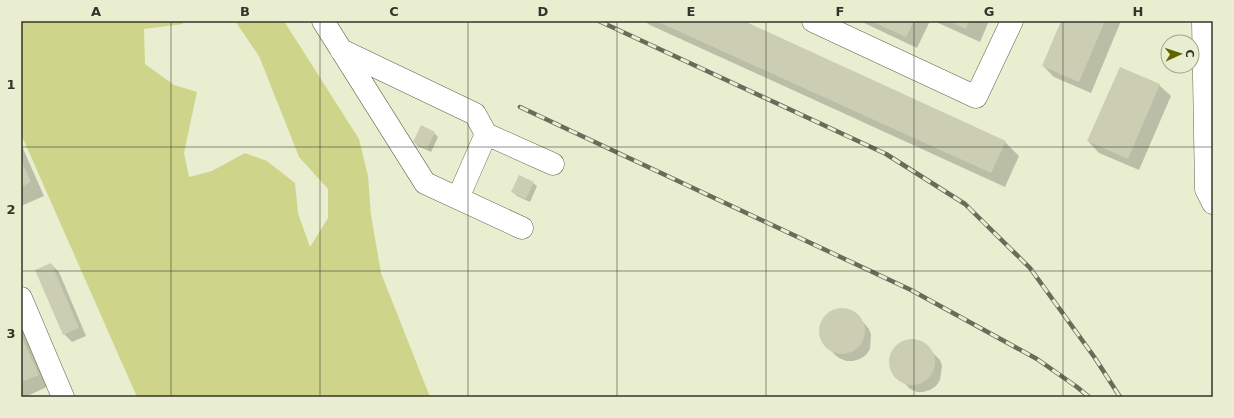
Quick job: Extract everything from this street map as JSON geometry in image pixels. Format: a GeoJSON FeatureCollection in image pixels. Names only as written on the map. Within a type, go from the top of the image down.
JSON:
{"type":"FeatureCollection","features":[{"type":"Feature","properties":{"kind":"lane"},"geometry":{"type":"LineString","coordinates":[[323,21],[425,183],[522,228]]}},
{"type":"Feature","properties":{"kind":"lane"},"geometry":{"type":"LineString","coordinates":[[813,21],[976,97],[1012,21]]}},
{"type":"Feature","properties":{"kind":"lane"},"geometry":{"type":"LineString","coordinates":[[1202,21],[1206,189],[1213,204]]}},
{"type":"Feature","properties":{"kind":"lane"},"geometry":{"type":"LineString","coordinates":[[341,50],[475,114],[486,134],[553,164]]}},
{"type":"Feature","properties":{"kind":"lane"},"geometry":{"type":"LineString","coordinates":[[458,198],[486,134]]}},
{"type":"Feature","properties":{"kind":"lane"},"geometry":{"type":"LineString","coordinates":[[21,298],[63,397]]}},
{"type":"Feature","properties":{"kind":"green space"},"geometry":{"type":"Polygon","coordinates":[[[21,21],[182,21],[183,24],[144,29],[145,64],[174,85],[197,92],[184,153],[189,177],[212,171],[245,153],[267,161],[295,183],[298,213],[310,247],[328,218],[328,189],[299,157],[259,56],[235,21],[284,21],[359,139],[368,176],[371,215],[381,273],[430,397],[137,397],[21,134],[21,21]]]}},
{"type":"Feature","properties":{"kind":"building"},"geometry":{"type":"Polygon","coordinates":[[[656,21],[744,21],[1006,141],[991,173],[656,21]]]}},
{"type":"Feature","properties":{"kind":"building"},"geometry":{"type":"Polygon","coordinates":[[[871,21],[914,21],[906,37],[871,21]]]}},
{"type":"Feature","properties":{"kind":"building"},"geometry":{"type":"Polygon","coordinates":[[[948,21],[969,21],[966,29],[948,21]]]}},
{"type":"Feature","properties":{"kind":"building"},"geometry":{"type":"Polygon","coordinates":[[[1061,21],[1105,21],[1079,82],[1042,66],[1061,21]]]}},
{"type":"Feature","properties":{"kind":"building"},"geometry":{"type":"Polygon","coordinates":[[[1120,67],[1160,84],[1128,159],[1087,141],[1120,67]]]}},
{"type":"Feature","properties":{"kind":"building"},"geometry":{"type":"Polygon","coordinates":[[[421,125],[435,132],[427,149],[413,142],[421,125]]]}},
{"type":"Feature","properties":{"kind":"building"},"geometry":{"type":"Polygon","coordinates":[[[21,160],[31,182],[21,187],[21,160]]]}},
{"type":"Feature","properties":{"kind":"building"},"geometry":{"type":"Polygon","coordinates":[[[519,175],[534,182],[526,199],[511,192],[519,175]]]}},
{"type":"Feature","properties":{"kind":"building"},"geometry":{"type":"Polygon","coordinates":[[[51,263],[79,328],[63,335],[35,270],[51,263]]]}},
{"type":"Feature","properties":{"kind":"building"},"geometry":{"type":"Polygon","coordinates":[[[842,308],[855,312],[861,318],[865,331],[861,344],[855,350],[842,354],[829,350],[823,344],[819,331],[823,318],[829,312],[842,308]]]}},
{"type":"Feature","properties":{"kind":"building"},"geometry":{"type":"Polygon","coordinates":[[[21,335],[39,375],[21,382],[21,335]]]}},
{"type":"Feature","properties":{"kind":"building"},"geometry":{"type":"Polygon","coordinates":[[[912,339],[925,343],[931,349],[935,362],[931,375],[925,381],[912,385],[899,381],[893,375],[889,362],[893,349],[899,343],[912,339]]]}},
{"type":"Feature","properties":{"kind":"railway"},"geometry":{"type":"LineString","coordinates":[[599,21],[886,154],[965,204],[1030,268],[1095,358],[1120,397]]}},
{"type":"Feature","properties":{"kind":"railway"},"geometry":{"type":"LineString","coordinates":[[520,107],[911,290],[1037,359],[1089,397]]}}]}
